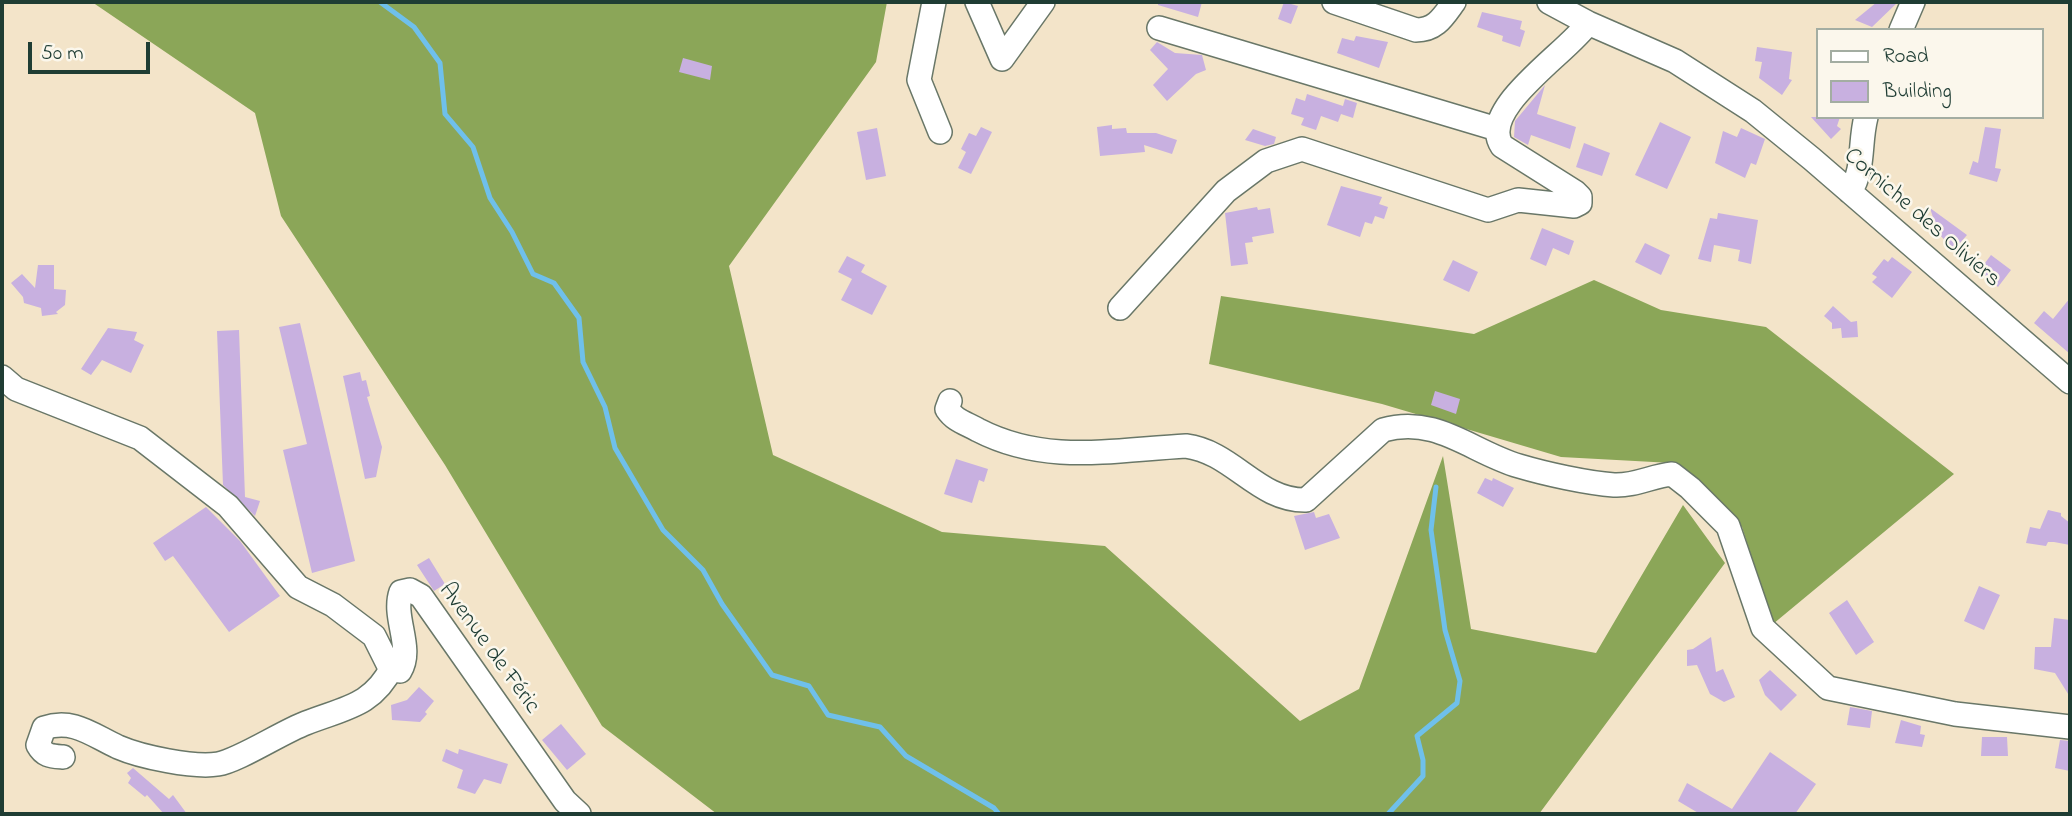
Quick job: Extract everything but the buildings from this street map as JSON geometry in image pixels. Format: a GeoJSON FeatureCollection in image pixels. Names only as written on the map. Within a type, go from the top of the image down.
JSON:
{"type":"FeatureCollection","features":[{"type":"Feature","properties":{"kind":"street"},"geometry":{"type":"LineString","coordinates":[[934,2],[919,80],[940,132]]}},
{"type":"Feature","properties":{"kind":"street"},"geometry":{"type":"LineString","coordinates":[[976,2],[1002,59],[1043,2]]}},
{"type":"Feature","properties":{"kind":"street"},"geometry":{"type":"LineString","coordinates":[[1334,2],[1416,30],[1426,30],[1437,25],[1454,2]]}},
{"type":"Feature","properties":{"kind":"street","name":"Corniche des Oliviers"},"geometry":{"type":"LineString","coordinates":[[1549,2],[1588,23],[1675,61],[1781,132],[2070,382]]}},
{"type":"Feature","properties":{"kind":"street"},"geometry":{"type":"LineString","coordinates":[[1903,28],[1913,2]]}},
{"type":"Feature","properties":{"kind":"street"},"geometry":{"type":"LineString","coordinates":[[1120,308],[1226,191],[1266,161],[1302,149],[1488,210],[1518,200],[1574,206],[1580,203],[1575,192],[1502,146],[1497,138],[1497,129],[1517,95],[1538,72],[1579,37],[1588,23]]}},
{"type":"Feature","properties":{"kind":"street"},"geometry":{"type":"LineString","coordinates":[[1159,28],[1497,129]]}},
{"type":"Feature","properties":{"kind":"street"},"geometry":{"type":"LineString","coordinates":[[1850,192],[1862,169],[1861,134],[1866,119]]}},
{"type":"Feature","properties":{"kind":"street"},"geometry":{"type":"LineString","coordinates":[[2,377],[16,389],[140,438],[228,506],[298,587],[332,605],[374,636],[392,667],[371,697],[298,726],[218,765],[192,764],[139,753],[119,747],[91,730],[58,723],[44,728],[38,745],[41,751],[47,755],[63,757]]}},
{"type":"Feature","properties":{"kind":"street"},"geometry":{"type":"LineString","coordinates":[[950,401],[947,409],[953,418],[1004,443],[1028,450],[1053,453],[1186,446],[1206,449],[1257,485],[1292,500],[1306,500],[1383,430],[1399,426],[1416,425],[1441,432],[1518,466],[1614,485],[1645,483],[1660,475],[1672,474],[1728,526],[1763,628],[1828,688],[1955,714],[2070,727]]}},
{"type":"Feature","properties":{"kind":"street","name":"Avenue de Féric"},"geometry":{"type":"LineString","coordinates":[[392,667],[400,670],[405,662],[397,602],[401,592],[410,590],[421,596],[565,801],[579,814]]}},
{"type":"Feature","properties":{"kind":"green space"},"geometry":{"type":"Polygon","coordinates":[[[92,2],[887,2],[876,62],[729,266],[773,455],[942,532],[1105,546],[1300,721],[1359,689],[1443,456],[1471,629],[1596,653],[1683,505],[1725,563],[1539,814],[717,814],[602,726],[445,465],[281,216],[255,113],[92,2]]]}},
{"type":"Feature","properties":{"kind":"green space"},"geometry":{"type":"Polygon","coordinates":[[[1594,280],[1661,310],[1766,327],[1954,474],[1773,624],[1742,527],[1672,463],[1561,457],[1382,404],[1209,364],[1221,296],[1474,334],[1594,280]]]}},
{"type":"Feature","properties":{"kind":"waterway"},"geometry":{"type":"LineString","coordinates":[[380,2],[414,27],[440,63],[445,114],[473,147],[490,198],[512,232],[533,274],[554,283],[579,318],[583,362],[605,407],[615,448],[663,530],[703,570],[722,604],[772,675],[809,686],[828,715],[880,727],[906,756],[994,808],[999,814]]}},
{"type":"Feature","properties":{"kind":"waterway"},"geometry":{"type":"LineString","coordinates":[[1388,814],[1423,776],[1423,760],[1417,736],[1457,703],[1460,681],[1445,630],[1431,530],[1436,487]]}}]}
